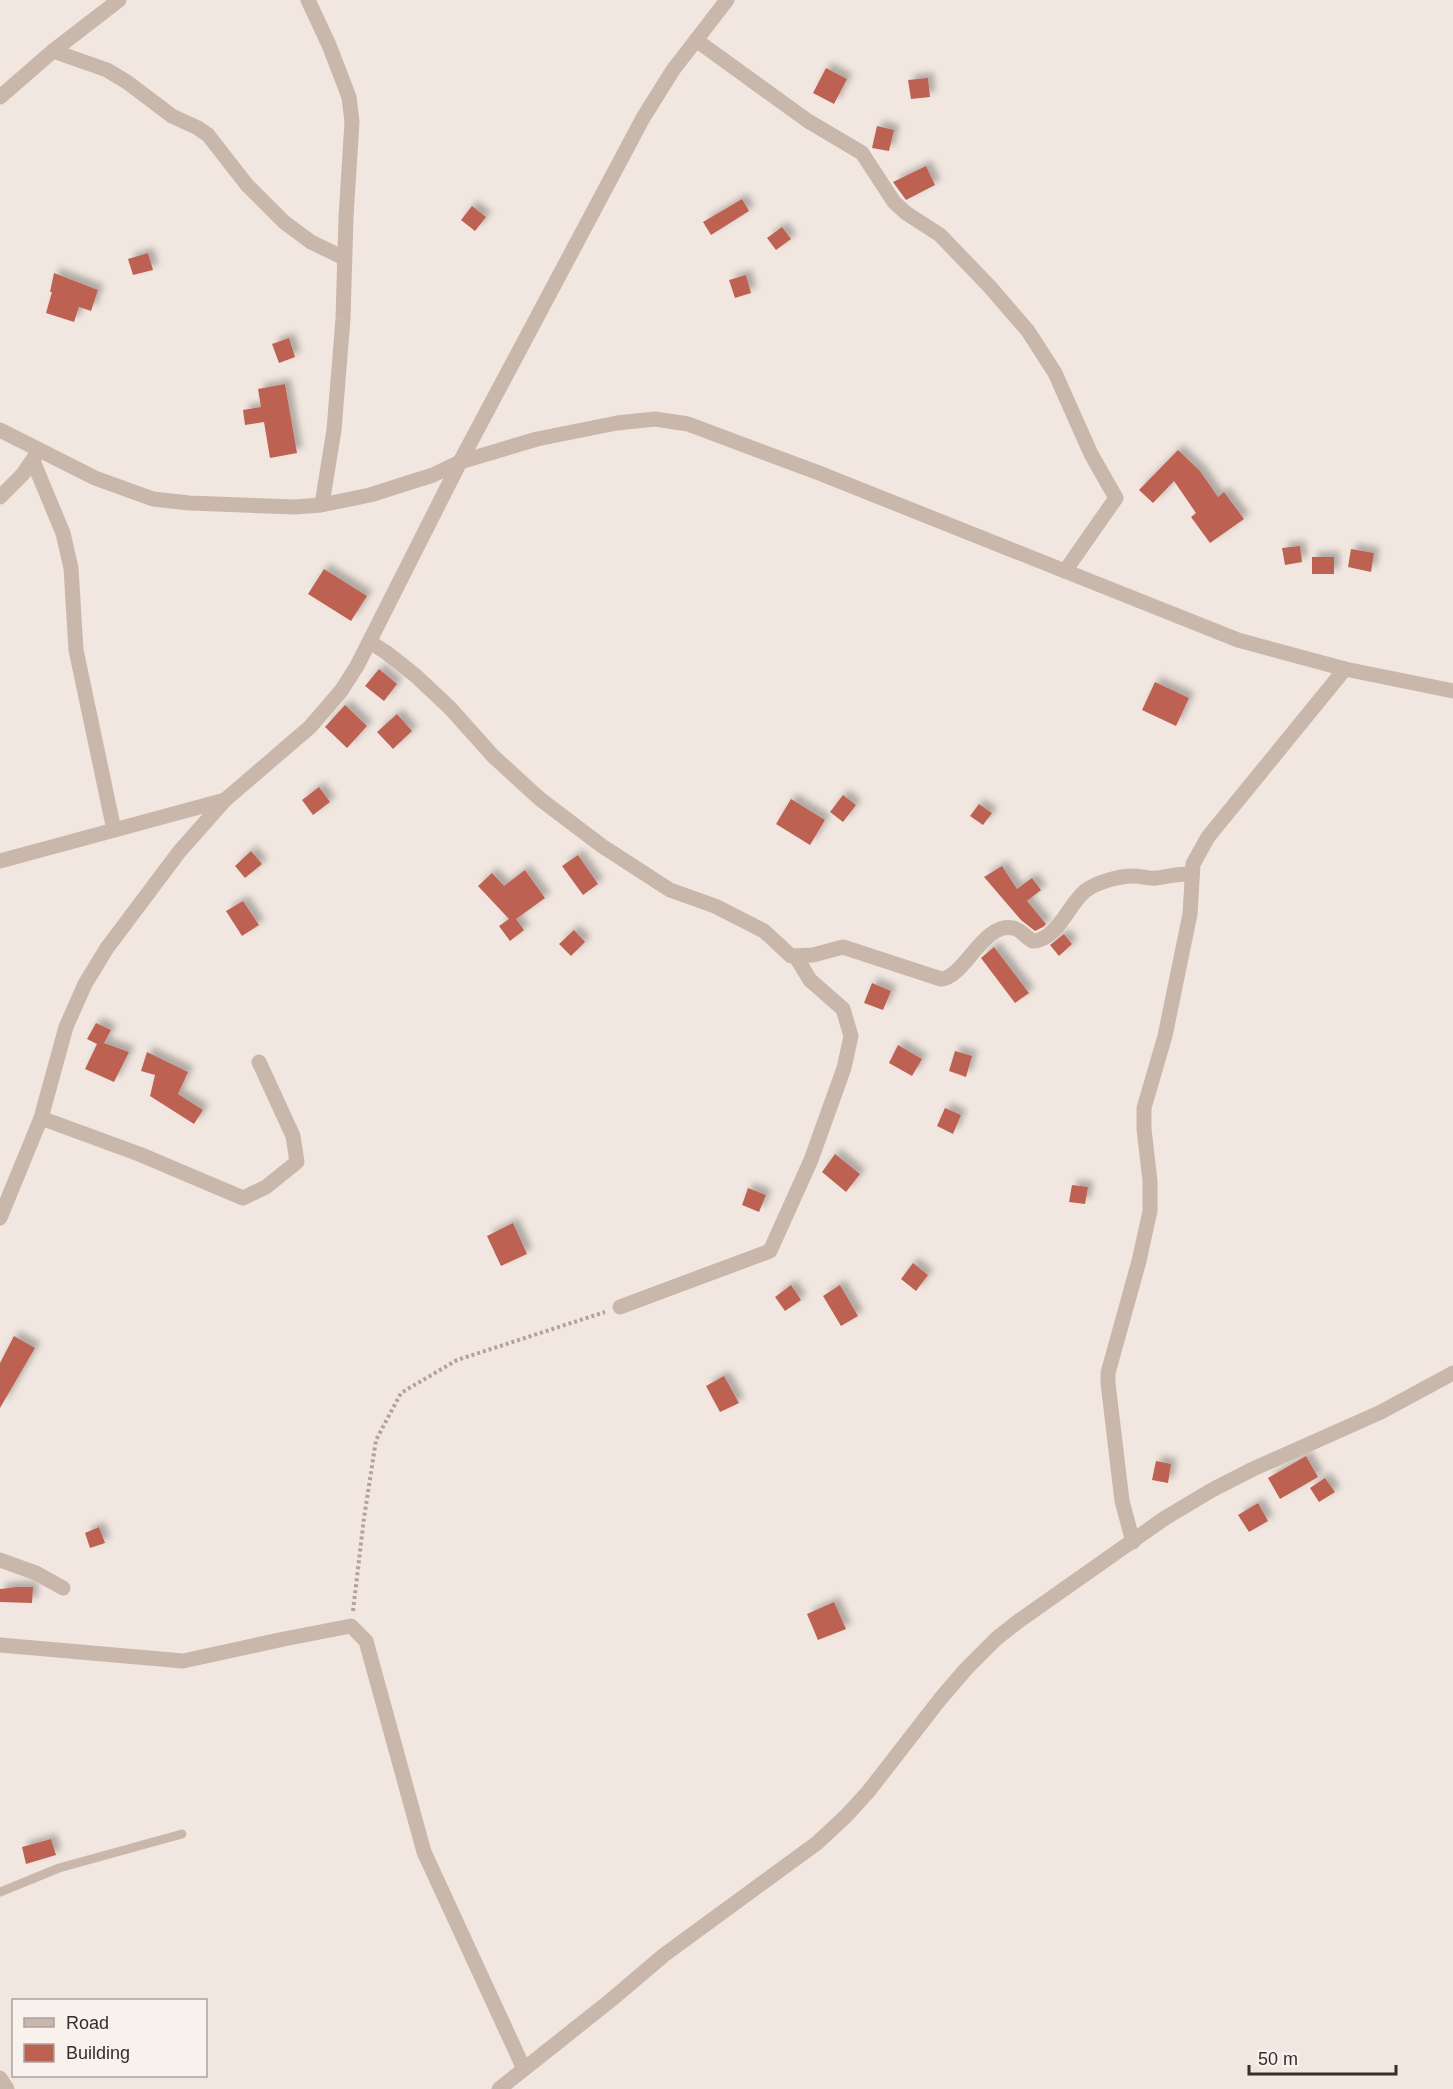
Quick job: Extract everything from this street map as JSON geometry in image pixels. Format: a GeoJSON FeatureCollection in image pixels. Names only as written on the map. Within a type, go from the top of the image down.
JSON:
{"type":"FeatureCollection","features":[{"type":"Feature","properties":{"kind":"street"},"geometry":{"type":"LineString","coordinates":[[0,97],[53,51],[119,0]]}},
{"type":"Feature","properties":{"kind":"street"},"geometry":{"type":"LineString","coordinates":[[308,0],[329,45],[351,108],[352,122],[343,319],[334,430],[322,504]]}},
{"type":"Feature","properties":{"kind":"street"},"geometry":{"type":"LineString","coordinates":[[0,1218],[41,1118],[66,1027],[85,984],[107,948],[179,852],[225,800],[310,727],[341,691],[370,642],[460,462],[643,118],[673,70],[726,0]]}},
{"type":"Feature","properties":{"kind":"street"},"geometry":{"type":"LineString","coordinates":[[696,40],[808,121],[862,153],[894,202],[906,213],[940,235],[1011,310],[1041,349],[1065,393],[1091,454],[1116,498],[1065,571]]}},
{"type":"Feature","properties":{"kind":"street"},"geometry":{"type":"LineString","coordinates":[[53,51],[107,70],[127,82],[171,116],[208,135],[247,185],[284,222],[311,242],[345,258]]}},
{"type":"Feature","properties":{"kind":"street"},"geometry":{"type":"LineString","coordinates":[[0,430],[36,455],[153,499],[189,503],[295,507],[370,495],[408,484],[460,462],[537,439],[617,423],[655,419],[688,424],[1238,640],[1345,669],[1453,691]]}},
{"type":"Feature","properties":{"kind":"street"},"geometry":{"type":"LineString","coordinates":[[0,497],[15,483],[36,455]]}},
{"type":"Feature","properties":{"kind":"street"},"geometry":{"type":"LineString","coordinates":[[36,455],[63,533],[71,568],[76,651],[114,830]]}},
{"type":"Feature","properties":{"kind":"street"},"geometry":{"type":"LineString","coordinates":[[370,642],[416,676],[450,708],[493,756],[540,799],[602,846],[670,890],[716,906],[749,922],[772,937],[791,956],[813,955],[843,947],[903,968],[941,979],[947,978],[954,974],[978,946],[1001,929],[1016,928],[1033,941],[1043,938],[1091,887],[1130,876],[1155,878],[1183,873],[1192,875]]}},
{"type":"Feature","properties":{"kind":"street"},"geometry":{"type":"LineString","coordinates":[[1133,1542],[1122,1501],[1108,1373],[1139,1261],[1150,1211],[1144,1108],[1165,1036],[1190,914],[1193,864],[1208,837],[1345,669]]}},
{"type":"Feature","properties":{"kind":"street"},"geometry":{"type":"LineString","coordinates":[[0,861],[225,800]]}},
{"type":"Feature","properties":{"kind":"street"},"geometry":{"type":"LineString","coordinates":[[620,1307],[770,1251],[811,1160],[844,1068],[850,1036],[843,1009],[810,980],[796,957]]}},
{"type":"Feature","properties":{"kind":"street"},"geometry":{"type":"LineString","coordinates":[[41,1118],[139,1154],[243,1198],[266,1187],[297,1162],[293,1136],[259,1062]]}},
{"type":"Feature","properties":{"kind":"street"},"geometry":{"type":"LineString","coordinates":[[499,2089],[611,2000],[664,1954],[818,1843],[868,1792],[941,1698],[997,1638],[1165,1518],[1232,1479],[1381,1412],[1453,1373]]}},
{"type":"Feature","properties":{"kind":"street"},"geometry":{"type":"LineString","coordinates":[[0,1560],[36,1573],[63,1588]]}},
{"type":"Feature","properties":{"kind":"street"},"geometry":{"type":"LineString","coordinates":[[0,1645],[183,1661],[351,1626],[366,1641],[424,1852],[524,2069]]}},
{"type":"Feature","properties":{"kind":"street"},"geometry":{"type":"LineString","coordinates":[[0,2078],[8,2089]]}},
{"type":"Feature","properties":{"kind":"lane"},"geometry":{"type":"LineString","coordinates":[[0,1892],[59,1868],[182,1834]]}},
{"type":"Feature","properties":{"kind":"path"},"geometry":{"type":"LineString","coordinates":[[351,1626],[376,1440],[401,1393],[457,1360],[620,1307]]}},
{"type":"Feature","properties":{"kind":"building"},"geometry":{"type":"Polygon","coordinates":[[[826,68],[847,79],[834,104],[813,93],[826,68]]]}},
{"type":"Feature","properties":{"kind":"building"},"geometry":{"type":"Polygon","coordinates":[[[928,78],[930,97],[911,99],[908,80],[928,78]]]}},
{"type":"Feature","properties":{"kind":"building"},"geometry":{"type":"Polygon","coordinates":[[[877,126],[894,130],[889,151],[872,148],[877,126]]]}},
{"type":"Feature","properties":{"kind":"building"},"geometry":{"type":"Polygon","coordinates":[[[926,166],[935,185],[906,200],[893,182],[926,166]]]}},
{"type":"Feature","properties":{"kind":"building"},"geometry":{"type":"Polygon","coordinates":[[[742,199],[749,211],[711,235],[703,222],[742,199]]]}},
{"type":"Feature","properties":{"kind":"building"},"geometry":{"type":"Polygon","coordinates":[[[472,206],[486,217],[475,231],[461,220],[472,206]]]}},
{"type":"Feature","properties":{"kind":"building"},"geometry":{"type":"Polygon","coordinates":[[[782,227],[791,239],[776,250],[767,238],[782,227]]]}},
{"type":"Feature","properties":{"kind":"building"},"geometry":{"type":"Polygon","coordinates":[[[148,253],[153,270],[133,275],[128,259],[148,253]]]}},
{"type":"Feature","properties":{"kind":"building"},"geometry":{"type":"Polygon","coordinates":[[[54,273],[98,290],[91,311],[79,307],[74,322],[46,313],[54,273]]]}},
{"type":"Feature","properties":{"kind":"building"},"geometry":{"type":"Polygon","coordinates":[[[746,275],[751,293],[735,298],[729,280],[746,275]]]}},
{"type":"Feature","properties":{"kind":"building"},"geometry":{"type":"Polygon","coordinates":[[[289,338],[295,357],[279,363],[272,344],[289,338]]]}},
{"type":"Feature","properties":{"kind":"building"},"geometry":{"type":"Polygon","coordinates":[[[285,384],[297,453],[270,458],[264,422],[245,425],[243,410],[261,407],[258,389],[285,384]]]}},
{"type":"Feature","properties":{"kind":"building"},"geometry":{"type":"Polygon","coordinates":[[[1178,450],[1200,471],[1218,497],[1224,492],[1244,519],[1210,543],[1191,517],[1196,513],[1174,481],[1153,503],[1139,490],[1178,450]]]}},
{"type":"Feature","properties":{"kind":"building"},"geometry":{"type":"Polygon","coordinates":[[[1300,546],[1302,562],[1285,565],[1282,548],[1300,546]]]}},
{"type":"Feature","properties":{"kind":"building"},"geometry":{"type":"Polygon","coordinates":[[[1351,549],[1374,553],[1371,572],[1348,567],[1351,549]]]}},
{"type":"Feature","properties":{"kind":"building"},"geometry":{"type":"Polygon","coordinates":[[[1312,557],[1334,557],[1334,574],[1312,574],[1312,557]]]}},
{"type":"Feature","properties":{"kind":"building"},"geometry":{"type":"Polygon","coordinates":[[[324,569],[367,596],[351,621],[308,594],[324,569]]]}},
{"type":"Feature","properties":{"kind":"building"},"geometry":{"type":"Polygon","coordinates":[[[379,669],[397,684],[384,701],[365,686],[379,669]]]}},
{"type":"Feature","properties":{"kind":"building"},"geometry":{"type":"Polygon","coordinates":[[[1155,682],[1189,698],[1176,726],[1142,710],[1155,682]]]}},
{"type":"Feature","properties":{"kind":"building"},"geometry":{"type":"Polygon","coordinates":[[[345,705],[367,726],[347,748],[325,727],[345,705]]]}},
{"type":"Feature","properties":{"kind":"building"},"geometry":{"type":"Polygon","coordinates":[[[397,714],[412,731],[393,749],[377,732],[397,714]]]}},
{"type":"Feature","properties":{"kind":"building"},"geometry":{"type":"Polygon","coordinates":[[[319,787],[330,802],[313,815],[302,800],[319,787]]]}},
{"type":"Feature","properties":{"kind":"building"},"geometry":{"type":"Polygon","coordinates":[[[843,795],[856,805],[843,822],[830,812],[843,795]]]}},
{"type":"Feature","properties":{"kind":"building"},"geometry":{"type":"Polygon","coordinates":[[[791,799],[825,820],[810,845],[776,824],[791,799]]]}},
{"type":"Feature","properties":{"kind":"building"},"geometry":{"type":"Polygon","coordinates":[[[979,804],[992,813],[983,825],[970,816],[979,804]]]}},
{"type":"Feature","properties":{"kind":"building"},"geometry":{"type":"Polygon","coordinates":[[[251,851],[262,864],[245,878],[235,866],[251,851]]]}},
{"type":"Feature","properties":{"kind":"building"},"geometry":{"type":"Polygon","coordinates":[[[578,855],[598,884],[583,895],[562,866],[578,855]]]}},
{"type":"Feature","properties":{"kind":"building"},"geometry":{"type":"Polygon","coordinates":[[[1002,866],[1017,889],[1032,878],[1041,890],[1027,901],[1046,924],[1043,927],[1035,931],[1021,920],[984,877],[1002,866]]]}},
{"type":"Feature","properties":{"kind":"building"},"geometry":{"type":"Polygon","coordinates":[[[525,870],[545,898],[516,919],[524,930],[510,941],[499,926],[509,919],[478,886],[492,873],[504,886],[525,870]]]}},
{"type":"Feature","properties":{"kind":"building"},"geometry":{"type":"Polygon","coordinates":[[[243,901],[259,925],[242,936],[226,911],[243,901]]]}},
{"type":"Feature","properties":{"kind":"building"},"geometry":{"type":"Polygon","coordinates":[[[574,930],[585,942],[571,956],[559,944],[574,930]]]}},
{"type":"Feature","properties":{"kind":"building"},"geometry":{"type":"Polygon","coordinates":[[[1064,934],[1072,944],[1059,956],[1050,945],[1064,934]]]}},
{"type":"Feature","properties":{"kind":"building"},"geometry":{"type":"Polygon","coordinates":[[[994,947],[1029,993],[1015,1003],[981,958],[994,947]]]}},
{"type":"Feature","properties":{"kind":"building"},"geometry":{"type":"Polygon","coordinates":[[[872,983],[891,991],[883,1010],[864,1003],[872,983]]]}},
{"type":"Feature","properties":{"kind":"building"},"geometry":{"type":"Polygon","coordinates":[[[96,1023],[111,1030],[104,1043],[129,1052],[114,1082],[85,1069],[97,1044],[87,1039],[96,1023]]]}},
{"type":"Feature","properties":{"kind":"building"},"geometry":{"type":"Polygon","coordinates":[[[898,1045],[922,1059],[912,1076],[889,1063],[898,1045]]]}},
{"type":"Feature","properties":{"kind":"building"},"geometry":{"type":"Polygon","coordinates":[[[955,1051],[972,1056],[966,1077],[949,1071],[955,1051]]]}},
{"type":"Feature","properties":{"kind":"building"},"geometry":{"type":"Polygon","coordinates":[[[147,1052],[188,1072],[178,1094],[203,1110],[194,1124],[150,1096],[155,1075],[141,1071],[147,1052]]]}},
{"type":"Feature","properties":{"kind":"building"},"geometry":{"type":"Polygon","coordinates":[[[945,1108],[961,1115],[953,1134],[937,1126],[945,1108]]]}},
{"type":"Feature","properties":{"kind":"building"},"geometry":{"type":"Polygon","coordinates":[[[835,1154],[860,1174],[846,1192],[822,1172],[835,1154]]]}},
{"type":"Feature","properties":{"kind":"building"},"geometry":{"type":"Polygon","coordinates":[[[1072,1185],[1088,1187],[1085,1204],[1069,1202],[1072,1185]]]}},
{"type":"Feature","properties":{"kind":"building"},"geometry":{"type":"Polygon","coordinates":[[[748,1188],[766,1195],[759,1212],[742,1205],[748,1188]]]}},
{"type":"Feature","properties":{"kind":"building"},"geometry":{"type":"Polygon","coordinates":[[[513,1223],[527,1254],[501,1266],[487,1236],[513,1223]]]}},
{"type":"Feature","properties":{"kind":"building"},"geometry":{"type":"Polygon","coordinates":[[[913,1263],[928,1275],[916,1291],[901,1279],[913,1263]]]}},
{"type":"Feature","properties":{"kind":"building"},"geometry":{"type":"Polygon","coordinates":[[[791,1285],[801,1300],[785,1311],[775,1297],[791,1285]]]}},
{"type":"Feature","properties":{"kind":"building"},"geometry":{"type":"Polygon","coordinates":[[[840,1285],[858,1316],[841,1326],[823,1296],[840,1285]]]}},
{"type":"Feature","properties":{"kind":"building"},"geometry":{"type":"Polygon","coordinates":[[[14,1336],[35,1348],[0,1408],[0,1363],[14,1336]]]}},
{"type":"Feature","properties":{"kind":"building"},"geometry":{"type":"Polygon","coordinates":[[[724,1376],[739,1403],[720,1412],[706,1386],[724,1376]]]}},
{"type":"Feature","properties":{"kind":"building"},"geometry":{"type":"Polygon","coordinates":[[[1306,1456],[1318,1477],[1280,1499],[1268,1478],[1306,1456]]]}},
{"type":"Feature","properties":{"kind":"building"},"geometry":{"type":"Polygon","coordinates":[[[1156,1461],[1171,1464],[1168,1483],[1152,1480],[1156,1461]]]}},
{"type":"Feature","properties":{"kind":"building"},"geometry":{"type":"Polygon","coordinates":[[[1325,1478],[1335,1492],[1319,1502],[1310,1488],[1325,1478]]]}},
{"type":"Feature","properties":{"kind":"building"},"geometry":{"type":"Polygon","coordinates":[[[1258,1503],[1268,1521],[1249,1532],[1238,1515],[1258,1503]]]}},
{"type":"Feature","properties":{"kind":"building"},"geometry":{"type":"Polygon","coordinates":[[[99,1527],[105,1543],[90,1548],[85,1533],[99,1527]]]}},
{"type":"Feature","properties":{"kind":"building"},"geometry":{"type":"Polygon","coordinates":[[[33,1587],[32,1603],[0,1602],[0,1589],[33,1587]]]}},
{"type":"Feature","properties":{"kind":"building"},"geometry":{"type":"Polygon","coordinates":[[[834,1602],[846,1629],[818,1640],[807,1614],[834,1602]]]}},
{"type":"Feature","properties":{"kind":"building"},"geometry":{"type":"Polygon","coordinates":[[[51,1839],[56,1855],[26,1864],[22,1847],[51,1839]]]}}]}
